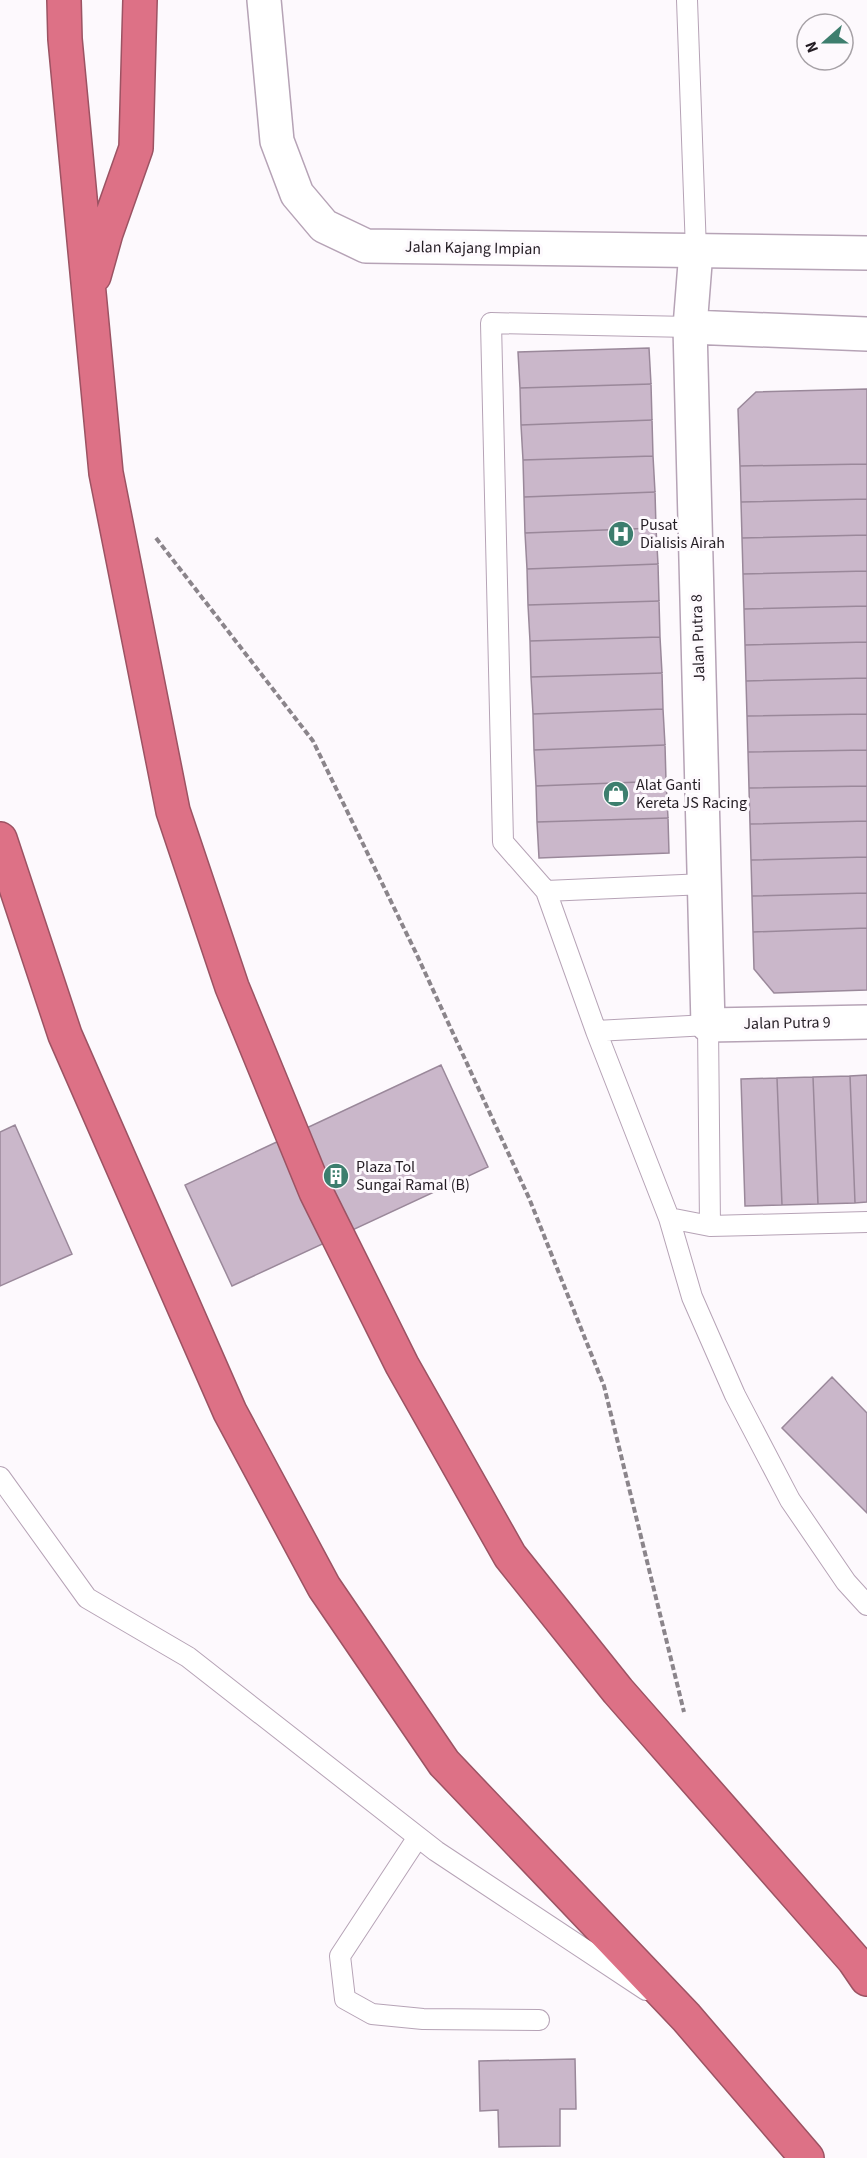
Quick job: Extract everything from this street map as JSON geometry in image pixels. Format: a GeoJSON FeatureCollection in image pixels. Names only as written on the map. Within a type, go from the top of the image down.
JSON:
{"type":"FeatureCollection","features":[{"type":"Feature","properties":{"kind":"highway"},"geometry":{"type":"LineString","coordinates":[[64,0],[65,39],[106,473],[173,812],[232,987],[316,1192],[402,1365],[510,1556],[618,1690],[854,1960],[867,1979]]}},
{"type":"Feature","properties":{"kind":"highway"},"geometry":{"type":"LineString","coordinates":[[88,296],[105,233],[136,148],[140,0]]}},
{"type":"Feature","properties":{"kind":"highway"},"geometry":{"type":"LineString","coordinates":[[0,839],[70,1046],[230,1412],[324,1587],[444,1763],[686,2017],[807,2158]]}},
{"type":"Feature","properties":{"kind":"street","name":"Jalan Kajang Impian"},"geometry":{"type":"LineString","coordinates":[[264,0],[277,141],[297,194],[324,226],[366,246],[867,253]]}},
{"type":"Feature","properties":{"kind":"street","name":"Jalan Putra 8"},"geometry":{"type":"LineString","coordinates":[[696,251],[690,327],[708,1025]]}},
{"type":"Feature","properties":{"kind":"street"},"geometry":{"type":"LineString","coordinates":[[690,327],[867,334]]}},
{"type":"Feature","properties":{"kind":"street","name":"Jalan Putra 9"},"geometry":{"type":"LineString","coordinates":[[708,1025],[867,1022]]}},
{"type":"Feature","properties":{"kind":"lane"},"geometry":{"type":"LineString","coordinates":[[687,0],[696,251]]}},
{"type":"Feature","properties":{"kind":"lane"},"geometry":{"type":"LineString","coordinates":[[690,327],[491,323],[503,842],[546,891],[596,1031],[669,1218],[692,1296],[735,1395],[790,1500],[846,1582],[867,1605]]}},
{"type":"Feature","properties":{"kind":"lane"},"geometry":{"type":"LineString","coordinates":[[546,891],[705,884]]}},
{"type":"Feature","properties":{"kind":"lane"},"geometry":{"type":"LineString","coordinates":[[596,1031],[708,1025],[710,1226]]}},
{"type":"Feature","properties":{"kind":"lane"},"geometry":{"type":"LineString","coordinates":[[669,1218],[710,1226],[867,1222]]}},
{"type":"Feature","properties":{"kind":"lane"},"geometry":{"type":"LineString","coordinates":[[0,1477],[87,1598],[188,1657],[436,1851],[686,2017]]}},
{"type":"Feature","properties":{"kind":"lane"},"geometry":{"type":"LineString","coordinates":[[418,1837],[340,1956],[345,2000],[372,2014],[423,2019],[539,2020]]}},
{"type":"Feature","properties":{"kind":"path"},"geometry":{"type":"LineString","coordinates":[[149,528],[313,741],[416,953],[529,1198],[604,1386],[686,1719]]}},
{"type":"Feature","properties":{"kind":"building"},"geometry":{"type":"Polygon","coordinates":[[[649,348],[651,384],[520,388],[518,352],[649,348]]]}},
{"type":"Feature","properties":{"kind":"building"},"geometry":{"type":"Polygon","coordinates":[[[651,384],[652,420],[521,425],[520,388],[651,384]]]}},
{"type":"Feature","properties":{"kind":"building"},"geometry":{"type":"Polygon","coordinates":[[[867,389],[867,464],[740,466],[738,409],[756,392],[867,389]]]}},
{"type":"Feature","properties":{"kind":"building"},"geometry":{"type":"Polygon","coordinates":[[[652,420],[653,456],[523,460],[521,425],[652,420]]]}},
{"type":"Feature","properties":{"kind":"building"},"geometry":{"type":"Polygon","coordinates":[[[653,456],[655,492],[524,497],[523,460],[653,456]]]}},
{"type":"Feature","properties":{"kind":"building"},"geometry":{"type":"Polygon","coordinates":[[[867,464],[867,499],[741,502],[740,466],[867,464]]]}},
{"type":"Feature","properties":{"kind":"building"},"geometry":{"type":"Polygon","coordinates":[[[655,492],[656,528],[525,533],[524,497],[655,492]]]}},
{"type":"Feature","properties":{"kind":"building"},"geometry":{"type":"Polygon","coordinates":[[[867,499],[867,535],[742,538],[741,502],[867,499]]]}},
{"type":"Feature","properties":{"kind":"building"},"geometry":{"type":"Polygon","coordinates":[[[656,528],[658,564],[527,569],[525,533],[656,528]]]}},
{"type":"Feature","properties":{"kind":"building"},"geometry":{"type":"Polygon","coordinates":[[[867,535],[867,571],[743,574],[742,538],[867,535]]]}},
{"type":"Feature","properties":{"kind":"building"},"geometry":{"type":"Polygon","coordinates":[[[658,564],[659,601],[528,605],[527,569],[658,564]]]}},
{"type":"Feature","properties":{"kind":"building"},"geometry":{"type":"Polygon","coordinates":[[[867,571],[867,606],[744,609],[743,574],[867,571]]]}},
{"type":"Feature","properties":{"kind":"building"},"geometry":{"type":"Polygon","coordinates":[[[659,601],[660,637],[530,641],[528,605],[659,601]]]}},
{"type":"Feature","properties":{"kind":"building"},"geometry":{"type":"Polygon","coordinates":[[[867,606],[867,642],[745,645],[744,609],[867,606]]]}},
{"type":"Feature","properties":{"kind":"building"},"geometry":{"type":"Polygon","coordinates":[[[660,637],[662,673],[531,677],[530,641],[660,637]]]}},
{"type":"Feature","properties":{"kind":"building"},"geometry":{"type":"Polygon","coordinates":[[[867,642],[867,678],[746,681],[745,645],[867,642]]]}},
{"type":"Feature","properties":{"kind":"building"},"geometry":{"type":"Polygon","coordinates":[[[662,673],[663,709],[533,714],[531,677],[662,673]]]}},
{"type":"Feature","properties":{"kind":"building"},"geometry":{"type":"Polygon","coordinates":[[[867,678],[867,714],[747,716],[746,681],[867,678]]]}},
{"type":"Feature","properties":{"kind":"building"},"geometry":{"type":"Polygon","coordinates":[[[663,709],[665,745],[534,750],[533,714],[663,709]]]}},
{"type":"Feature","properties":{"kind":"building"},"geometry":{"type":"Polygon","coordinates":[[[867,714],[867,750],[748,752],[747,716],[867,714]]]}},
{"type":"Feature","properties":{"kind":"building"},"geometry":{"type":"Polygon","coordinates":[[[665,745],[666,781],[536,786],[534,750],[665,745]]]}},
{"type":"Feature","properties":{"kind":"building"},"geometry":{"type":"Polygon","coordinates":[[[867,750],[867,786],[749,788],[748,752],[867,750]]]}},
{"type":"Feature","properties":{"kind":"building"},"geometry":{"type":"Polygon","coordinates":[[[666,781],[668,818],[537,822],[536,786],[666,781]]]}},
{"type":"Feature","properties":{"kind":"building"},"geometry":{"type":"Polygon","coordinates":[[[867,786],[867,821],[750,824],[749,788],[867,786]]]}},
{"type":"Feature","properties":{"kind":"building"},"geometry":{"type":"Polygon","coordinates":[[[668,818],[669,853],[539,858],[537,822],[668,818]]]}},
{"type":"Feature","properties":{"kind":"building"},"geometry":{"type":"Polygon","coordinates":[[[867,821],[867,857],[751,860],[750,824],[867,821]]]}},
{"type":"Feature","properties":{"kind":"building"},"geometry":{"type":"Polygon","coordinates":[[[867,857],[867,893],[752,896],[751,860],[867,857]]]}},
{"type":"Feature","properties":{"kind":"building"},"geometry":{"type":"Polygon","coordinates":[[[867,893],[867,928],[753,932],[752,896],[867,893]]]}},
{"type":"Feature","properties":{"kind":"building"},"geometry":{"type":"Polygon","coordinates":[[[867,928],[867,990],[774,993],[754,969],[753,932],[867,928]]]}},
{"type":"Feature","properties":{"kind":"building","name":"Plaza Tol Sungai Ramal (B)"},"geometry":{"type":"Polygon","coordinates":[[[441,1065],[488,1167],[232,1286],[185,1185],[441,1065]]]}},
{"type":"Feature","properties":{"kind":"building"},"geometry":{"type":"Polygon","coordinates":[[[867,1075],[867,1202],[855,1203],[850,1076],[867,1075]]]}},
{"type":"Feature","properties":{"kind":"building"},"geometry":{"type":"Polygon","coordinates":[[[850,1076],[855,1203],[818,1204],[813,1077],[850,1076]]]}},
{"type":"Feature","properties":{"kind":"building"},"geometry":{"type":"Polygon","coordinates":[[[813,1077],[818,1204],[782,1205],[777,1078],[813,1077]]]}},
{"type":"Feature","properties":{"kind":"building"},"geometry":{"type":"Polygon","coordinates":[[[777,1078],[782,1205],[745,1206],[741,1079],[777,1078]]]}},
{"type":"Feature","properties":{"kind":"building"},"geometry":{"type":"Polygon","coordinates":[[[15,1125],[72,1254],[0,1286],[0,1132],[15,1125]]]}},
{"type":"Feature","properties":{"kind":"building"},"geometry":{"type":"Polygon","coordinates":[[[832,1377],[867,1413],[867,1513],[782,1428],[832,1377]]]}},
{"type":"Feature","properties":{"kind":"building"},"geometry":{"type":"Polygon","coordinates":[[[575,2059],[576,2109],[560,2109],[560,2146],[499,2147],[498,2110],[480,2111],[479,2061],[575,2059]]]}},
{"type":"Feature","properties":{"kind":"place","name":"Pusat Dialisis Airah"},"geometry":{"type":"Point","coordinates":[621,534]}},
{"type":"Feature","properties":{"kind":"place","name":"Alat Ganti Kereta JS Racing"},"geometry":{"type":"Point","coordinates":[616,794]}},
{"type":"Feature","properties":{"kind":"place","name":"Plaza Tol Sungai Ramal (B)"},"geometry":{"type":"Point","coordinates":[336,1176]}}]}
